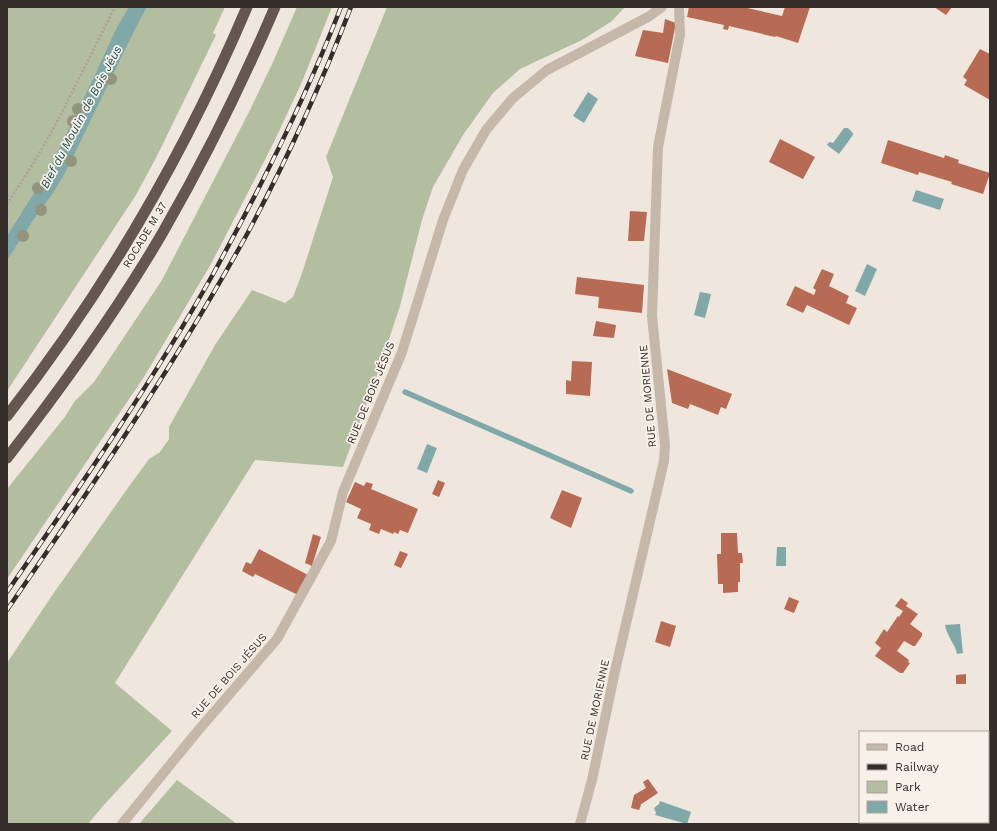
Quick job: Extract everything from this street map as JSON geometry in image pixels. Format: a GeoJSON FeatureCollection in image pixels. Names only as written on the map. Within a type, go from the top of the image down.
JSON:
{"type":"FeatureCollection","features":[{"type":"Feature","properties":{"kind":"highway","name":"ROCADE M 37"},"geometry":{"type":"LineString","coordinates":[[7,416],[72,328],[141,219],[196,118],[229,48],[246,7]]}},
{"type":"Feature","properties":{"kind":"highway","name":"ROCADE M 37"},"geometry":{"type":"LineString","coordinates":[[7,458],[40,416],[122,299],[163,232],[212,142],[250,64],[275,7]]}},
{"type":"Feature","properties":{"kind":"street","name":"RUE DE BOIS JÉSUS"},"geometry":{"type":"LineString","coordinates":[[122,824],[196,733],[277,639],[331,541],[343,492],[402,352],[443,220],[464,170],[486,130],[513,98],[547,70],[648,17],[662,7]]}},
{"type":"Feature","properties":{"kind":"street","name":"RUE DE MORIENNE"},"geometry":{"type":"LineString","coordinates":[[580,824],[592,780],[615,671],[664,461],[665,445],[652,316],[658,147],[680,35],[679,7]]}},
{"type":"Feature","properties":{"kind":"path"},"geometry":{"type":"LineString","coordinates":[[7,204],[33,164],[56,124],[115,7]]}},
{"type":"Feature","properties":{"kind":"green space"},"geometry":{"type":"Polygon","coordinates":[[[7,7],[225,7],[213,33],[216,35],[157,156],[136,195],[7,391],[7,249],[21,213],[7,235],[7,7]]]}},
{"type":"Feature","properties":{"kind":"green space"},"geometry":{"type":"Polygon","coordinates":[[[297,7],[332,7],[302,82],[273,144],[211,264],[144,377],[7,579],[7,489],[64,418],[75,401],[94,382],[162,280],[249,112],[297,7]]]}},
{"type":"Feature","properties":{"kind":"green space"},"geometry":{"type":"Polygon","coordinates":[[[387,7],[625,7],[612,21],[582,40],[520,69],[493,93],[463,135],[433,187],[422,220],[400,306],[377,375],[343,467],[255,460],[115,683],[172,731],[88,824],[7,824],[7,663],[51,597],[130,485],[149,459],[160,452],[169,439],[169,427],[215,345],[252,290],[285,303],[293,297],[333,177],[326,157],[387,7]]]}},
{"type":"Feature","properties":{"kind":"green space"},"geometry":{"type":"Polygon","coordinates":[[[177,780],[237,824],[139,824],[177,780]]]}},
{"type":"Feature","properties":{"kind":"water","name":"Bief du Moulin de Bois Jéus"},"geometry":{"type":"Polygon","coordinates":[[[129,7],[147,7],[66,171],[53,193],[7,260],[7,235],[48,172],[116,29],[129,7]]]}},
{"type":"Feature","properties":{"kind":"water"},"geometry":{"type":"Polygon","coordinates":[[[588,92],[598,99],[584,123],[573,116],[588,92]]]}},
{"type":"Feature","properties":{"kind":"water"},"geometry":{"type":"Polygon","coordinates":[[[844,128],[848,128],[853,135],[839,154],[827,145],[829,142],[833,143],[844,128]]]}},
{"type":"Feature","properties":{"kind":"water"},"geometry":{"type":"Polygon","coordinates":[[[916,190],[944,199],[940,210],[912,201],[916,190]]]}},
{"type":"Feature","properties":{"kind":"water"},"geometry":{"type":"Polygon","coordinates":[[[867,264],[877,269],[865,296],[855,291],[867,264]]]}},
{"type":"Feature","properties":{"kind":"water"},"geometry":{"type":"Polygon","coordinates":[[[700,292],[711,294],[705,318],[694,315],[700,292]]]}},
{"type":"Feature","properties":{"kind":"water"},"geometry":{"type":"Polygon","coordinates":[[[427,444],[437,448],[427,473],[417,469],[427,444]]]}},
{"type":"Feature","properties":{"kind":"water"},"geometry":{"type":"Polygon","coordinates":[[[777,547],[786,547],[786,566],[776,566],[777,547]]]}},
{"type":"Feature","properties":{"kind":"water"},"geometry":{"type":"Polygon","coordinates":[[[960,624],[963,653],[957,654],[945,625],[960,624]]]}},
{"type":"Feature","properties":{"kind":"water"},"geometry":{"type":"Polygon","coordinates":[[[660,801],[691,812],[687,824],[655,815],[656,813],[654,808],[660,801]]]}},
{"type":"Feature","properties":{"kind":"building"},"geometry":{"type":"Polygon","coordinates":[[[689,7],[743,7],[782,16],[785,7],[810,7],[798,43],[776,36],[729,26],[728,30],[723,29],[724,25],[687,17],[689,7]]]}},
{"type":"Feature","properties":{"kind":"building"},"geometry":{"type":"Polygon","coordinates":[[[934,7],[952,7],[946,15],[934,7]]]}},
{"type":"Feature","properties":{"kind":"building"},"geometry":{"type":"Polygon","coordinates":[[[665,19],[676,23],[668,63],[635,56],[643,30],[663,33],[665,19]]]}},
{"type":"Feature","properties":{"kind":"building"},"geometry":{"type":"Polygon","coordinates":[[[980,49],[990,54],[990,100],[964,85],[967,80],[963,77],[980,49]]]}},
{"type":"Feature","properties":{"kind":"building"},"geometry":{"type":"Polygon","coordinates":[[[780,139],[815,157],[803,179],[769,162],[780,139]]]}},
{"type":"Feature","properties":{"kind":"building"},"geometry":{"type":"Polygon","coordinates":[[[888,140],[944,158],[945,155],[959,160],[958,163],[990,173],[983,194],[951,184],[952,182],[919,172],[918,175],[881,163],[888,140]]]}},
{"type":"Feature","properties":{"kind":"building"},"geometry":{"type":"Polygon","coordinates":[[[630,211],[647,212],[644,241],[628,241],[630,211]]]}},
{"type":"Feature","properties":{"kind":"building"},"geometry":{"type":"Polygon","coordinates":[[[822,269],[834,274],[829,286],[849,296],[846,303],[857,308],[849,325],[807,305],[803,313],[786,305],[795,286],[814,295],[816,290],[813,288],[822,269]]]}},
{"type":"Feature","properties":{"kind":"building"},"geometry":{"type":"Polygon","coordinates":[[[577,277],[644,285],[642,313],[598,308],[599,297],[575,294],[577,277]]]}},
{"type":"Feature","properties":{"kind":"building"},"geometry":{"type":"Polygon","coordinates":[[[596,321],[616,325],[614,338],[593,336],[596,321]]]}},
{"type":"Feature","properties":{"kind":"building"},"geometry":{"type":"Polygon","coordinates":[[[572,361],[592,362],[590,396],[566,394],[566,380],[571,381],[572,361]]]}},
{"type":"Feature","properties":{"kind":"building"},"geometry":{"type":"Polygon","coordinates":[[[667,369],[732,394],[726,409],[721,407],[718,415],[690,404],[688,409],[672,403],[667,369]]]}},
{"type":"Feature","properties":{"kind":"building"},"geometry":{"type":"Polygon","coordinates":[[[438,480],[445,483],[439,497],[432,494],[438,480]]]}},
{"type":"Feature","properties":{"kind":"building"},"geometry":{"type":"Polygon","coordinates":[[[355,482],[364,486],[366,482],[373,484],[371,489],[418,509],[408,533],[400,530],[398,534],[394,532],[393,534],[381,529],[379,534],[369,530],[371,524],[357,518],[361,509],[346,502],[355,482]]]}},
{"type":"Feature","properties":{"kind":"building"},"geometry":{"type":"Polygon","coordinates":[[[562,490],[582,498],[571,528],[550,518],[562,490]]]}},
{"type":"Feature","properties":{"kind":"building"},"geometry":{"type":"Polygon","coordinates":[[[721,533],[737,533],[738,553],[742,553],[743,563],[740,563],[740,582],[738,582],[738,592],[723,593],[723,584],[718,584],[717,554],[721,554],[721,533]]]}},
{"type":"Feature","properties":{"kind":"building"},"geometry":{"type":"Polygon","coordinates":[[[313,534],[321,537],[312,566],[305,563],[313,534]]]}},
{"type":"Feature","properties":{"kind":"building"},"geometry":{"type":"Polygon","coordinates":[[[259,549],[308,575],[298,595],[255,574],[253,577],[242,571],[246,562],[251,564],[259,549]]]}},
{"type":"Feature","properties":{"kind":"building"},"geometry":{"type":"Polygon","coordinates":[[[400,551],[408,554],[401,568],[394,565],[400,551]]]}},
{"type":"Feature","properties":{"kind":"building"},"geometry":{"type":"Polygon","coordinates":[[[789,597],[799,601],[794,613],[784,609],[789,597]]]}},
{"type":"Feature","properties":{"kind":"building"},"geometry":{"type":"Polygon","coordinates":[[[901,598],[908,603],[906,606],[918,614],[910,624],[922,633],[922,636],[915,646],[904,641],[897,651],[909,660],[908,662],[910,663],[903,673],[900,673],[875,656],[881,648],[875,643],[884,629],[887,632],[903,611],[895,606],[901,598]]]}},
{"type":"Feature","properties":{"kind":"building"},"geometry":{"type":"Polygon","coordinates":[[[661,621],[676,626],[670,647],[655,642],[661,621]]]}},
{"type":"Feature","properties":{"kind":"building"},"geometry":{"type":"Polygon","coordinates":[[[966,674],[966,684],[956,684],[956,675],[966,674]]]}},
{"type":"Feature","properties":{"kind":"building"},"geometry":{"type":"Polygon","coordinates":[[[648,779],[658,793],[640,805],[639,810],[631,808],[634,795],[646,788],[643,782],[648,779]]]}},
{"type":"Feature","properties":{"kind":"waterway"},"geometry":{"type":"LineString","coordinates":[[405,392],[631,491]]}},
{"type":"Feature","properties":{"kind":"railway"},"geometry":{"type":"LineString","coordinates":[[7,592],[87,476],[139,397],[212,276],[281,144],[327,42],[341,7]]}},
{"type":"Feature","properties":{"kind":"railway"},"geometry":{"type":"LineString","coordinates":[[7,610],[131,426],[219,284],[261,208],[289,152],[328,65],[351,7]]}}]}
